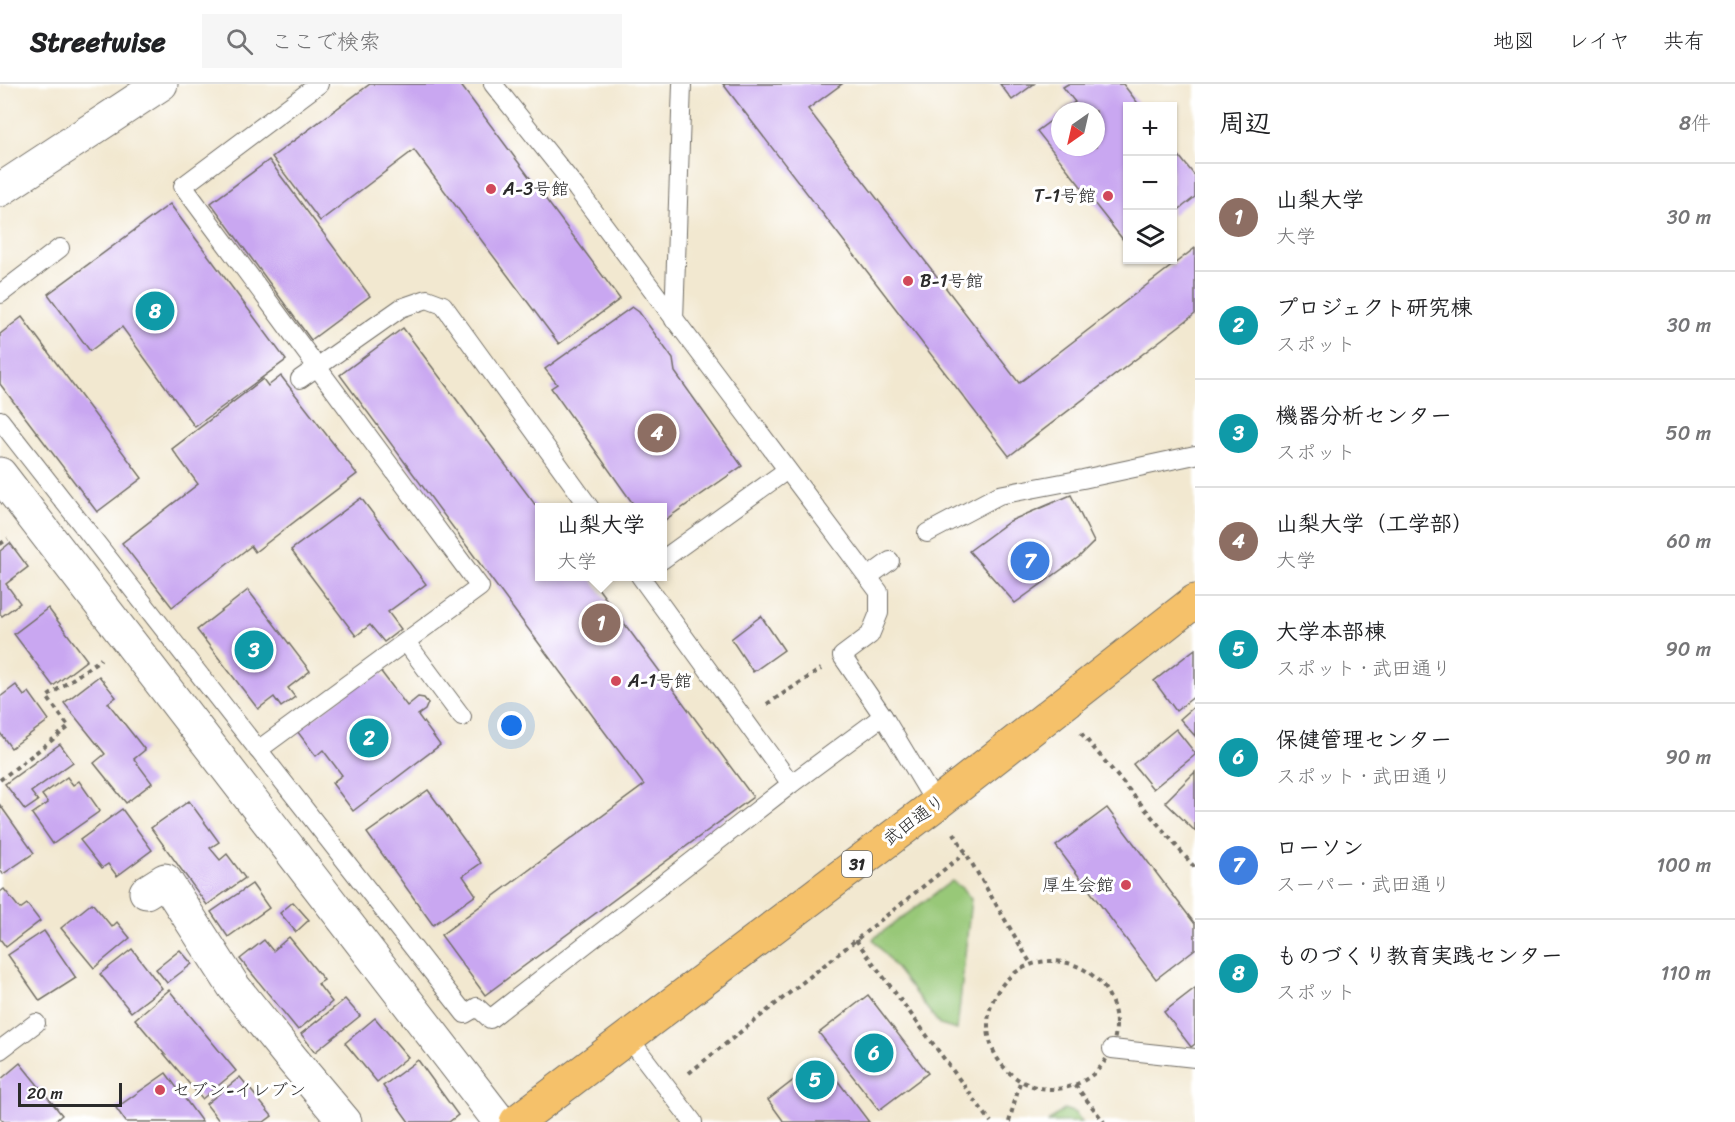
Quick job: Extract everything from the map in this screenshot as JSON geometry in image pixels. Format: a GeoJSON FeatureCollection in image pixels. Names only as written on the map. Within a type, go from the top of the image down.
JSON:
{"type":"FeatureCollection","features":[{"type":"Feature","properties":{"kind":"main road","name":"武田通り"},"geometry":{"type":"LineString","coordinates":[[516,1122],[936,804],[1059,707],[1192,610]]}},
{"type":"Feature","properties":{"kind":"street"},"geometry":{"type":"LineString","coordinates":[[0,190],[161,84]]}},
{"type":"Feature","properties":{"kind":"street"},"geometry":{"type":"LineString","coordinates":[[0,474],[500,1122]]}},
{"type":"Feature","properties":{"kind":"street"},"geometry":{"type":"LineString","coordinates":[[146,892],[165,879],[234,987],[345,1122]]}},
{"type":"Feature","properties":{"kind":"lane"},"geometry":{"type":"LineString","coordinates":[[258,750],[480,587],[183,186],[319,84]]}},
{"type":"Feature","properties":{"kind":"lane"},"geometry":{"type":"LineString","coordinates":[[493,84],[577,189],[879,592],[879,613],[870,635],[842,656],[936,804]]}},
{"type":"Feature","properties":{"kind":"lane"},"geometry":{"type":"LineString","coordinates":[[674,320],[682,84]]}},
{"type":"Feature","properties":{"kind":"lane"},"geometry":{"type":"LineString","coordinates":[[0,294],[60,248]]}},
{"type":"Feature","properties":{"kind":"lane"},"geometry":{"type":"LineString","coordinates":[[300,379],[401,308],[427,299],[443,305],[587,503]]}},
{"type":"Feature","properties":{"kind":"lane"},"geometry":{"type":"LineString","coordinates":[[0,420],[465,1014],[477,1007],[490,1019],[791,784],[882,716]]}},
{"type":"Feature","properties":{"kind":"lane"},"geometry":{"type":"LineString","coordinates":[[927,534],[999,495],[1195,455]]}},
{"type":"Feature","properties":{"kind":"lane"},"geometry":{"type":"LineString","coordinates":[[667,557],[787,470]]}},
{"type":"Feature","properties":{"kind":"lane"},"geometry":{"type":"LineString","coordinates":[[868,577],[890,561]]}},
{"type":"Feature","properties":{"kind":"lane"},"geometry":{"type":"LineString","coordinates":[[644,581],[791,784]]}},
{"type":"Feature","properties":{"kind":"lane"},"geometry":{"type":"LineString","coordinates":[[406,642],[462,717]]}},
{"type":"Feature","properties":{"kind":"lane"},"geometry":{"type":"LineString","coordinates":[[0,1050],[36,1023]]}},
{"type":"Feature","properties":{"kind":"lane"},"geometry":{"type":"LineString","coordinates":[[628,1037],[693,1122]]}},
{"type":"Feature","properties":{"kind":"lane"},"geometry":{"type":"LineString","coordinates":[[1112,1049],[1195,1058]]}},
{"type":"Feature","properties":{"kind":"path"},"geometry":{"type":"LineString","coordinates":[[0,780],[69,727],[47,697],[128,640]]}},
{"type":"Feature","properties":{"kind":"path"},"geometry":{"type":"LineString","coordinates":[[744,719],[842,656]]}},
{"type":"Feature","properties":{"kind":"path"},"geometry":{"type":"LineString","coordinates":[[1059,707],[1195,868]]}},
{"type":"Feature","properties":{"kind":"path"},"geometry":{"type":"LineString","coordinates":[[936,804],[1031,964]]}},
{"type":"Feature","properties":{"kind":"path"},"geometry":{"type":"LineString","coordinates":[[668,1090],[965,853]]}},
{"type":"Feature","properties":{"kind":"path"},"geometry":{"type":"LineString","coordinates":[[856,940],[992,1122]]}},
{"type":"Feature","properties":{"kind":"path"},"geometry":{"type":"LineString","coordinates":[[1052,961],[1072,964],[1091,974],[1105,989],[1114,1008],[1116,1029],[1112,1049],[1101,1067],[1084,1081],[1064,1089],[1042,1089],[1020,1082],[1003,1068],[992,1049],[987,1028],[989,1007],[998,988],[1013,974],[1031,964],[1052,961]]}},
{"type":"Feature","properties":{"kind":"path"},"geometry":{"type":"LineString","coordinates":[[1009,1122],[1020,1082]]}},
{"type":"Feature","properties":{"kind":"path"},"geometry":{"type":"LineString","coordinates":[[1075,1085],[1104,1122]]}},
{"type":"Feature","properties":{"kind":"green space"},"geometry":{"type":"Polygon","coordinates":[[[952,881],[971,899],[957,1030],[940,1025],[873,939],[952,881]]]}},
{"type":"Feature","properties":{"kind":"green space"},"geometry":{"type":"Polygon","coordinates":[[[1064,1109],[1075,1113],[1082,1122],[1048,1122],[1064,1109]]]}},
{"type":"Feature","properties":{"kind":"building","name":"A-3号館"},"geometry":{"type":"Polygon","coordinates":[[[370,84],[460,84],[620,299],[559,344],[414,150],[320,221],[272,157],[370,84]]]}},
{"type":"Feature","properties":{"kind":"building","name":"B-1号館"},"geometry":{"type":"Polygon","coordinates":[[[723,84],[842,84],[808,109],[1019,383],[1195,248],[1195,314],[1009,456],[723,84]]]}},
{"type":"Feature","properties":{"kind":"building"},"geometry":{"type":"Polygon","coordinates":[[[1000,84],[1034,84],[1012,100],[1000,84]]]}},
{"type":"Feature","properties":{"kind":"building","name":"T-1号館"},"geometry":{"type":"Polygon","coordinates":[[[1068,84],[1123,84],[1137,102],[1123,102],[1123,240],[1057,156],[1105,156],[1105,102],[1075,102],[1063,87],[1068,84]]]}},
{"type":"Feature","properties":{"kind":"building","name":"T-1号館"},"geometry":{"type":"Polygon","coordinates":[[[1051,121],[1051,149],[1037,131],[1051,121]]]}},
{"type":"Feature","properties":{"kind":"building"},"geometry":{"type":"Polygon","coordinates":[[[1177,153],[1195,176],[1195,197],[1177,211],[1177,153]]]}},
{"type":"Feature","properties":{"kind":"building"},"geometry":{"type":"Polygon","coordinates":[[[269,160],[370,296],[311,340],[211,203],[269,160]]]}},
{"type":"Feature","properties":{"kind":"building"},"geometry":{"type":"Polygon","coordinates":[[[170,204],[286,360],[195,427],[122,327],[90,351],[48,294],[170,204]]]}},
{"type":"Feature","properties":{"kind":"building"},"geometry":{"type":"Polygon","coordinates":[[[632,307],[639,312],[673,359],[675,372],[742,466],[667,518],[667,503],[632,503],[551,388],[557,384],[545,369],[632,307]]]}},
{"type":"Feature","properties":{"kind":"building"},"geometry":{"type":"Polygon","coordinates":[[[22,317],[142,478],[97,512],[0,384],[0,334],[22,317]]]}},
{"type":"Feature","properties":{"kind":"building","name":"A-1号館"},"geometry":{"type":"Polygon","coordinates":[[[403,328],[535,504],[535,581],[593,581],[753,797],[485,995],[441,935],[644,785],[340,375],[403,328]]]}},
{"type":"Feature","properties":{"kind":"building"},"geometry":{"type":"Polygon","coordinates":[[[281,376],[357,474],[255,552],[251,546],[172,607],[122,543],[198,484],[172,449],[263,379],[268,386],[281,376]]]}},
{"type":"Feature","properties":{"kind":"building"},"geometry":{"type":"Polygon","coordinates":[[[1071,495],[1094,542],[1079,557],[1015,603],[969,551],[1010,521],[1071,495]]]}},
{"type":"Feature","properties":{"kind":"building"},"geometry":{"type":"Polygon","coordinates":[[[361,498],[426,584],[388,612],[401,629],[384,642],[370,625],[356,636],[291,550],[361,498]]]}},
{"type":"Feature","properties":{"kind":"building"},"geometry":{"type":"Polygon","coordinates":[[[10,543],[28,567],[6,584],[20,603],[2,616],[0,614],[0,551],[10,543]]]}},
{"type":"Feature","properties":{"kind":"building"},"geometry":{"type":"Polygon","coordinates":[[[248,590],[310,671],[288,688],[295,697],[281,707],[274,697],[258,709],[197,630],[248,590]]]}},
{"type":"Feature","properties":{"kind":"building"},"geometry":{"type":"Polygon","coordinates":[[[48,608],[87,660],[53,686],[14,634],[48,608]]]}},
{"type":"Feature","properties":{"kind":"building"},"geometry":{"type":"Polygon","coordinates":[[[761,616],[784,650],[753,672],[731,639],[761,616]]]}},
{"type":"Feature","properties":{"kind":"building"},"geometry":{"type":"Polygon","coordinates":[[[1195,649],[1195,696],[1176,711],[1154,681],[1195,649]]]}},
{"type":"Feature","properties":{"kind":"building"},"geometry":{"type":"Polygon","coordinates":[[[379,669],[407,706],[418,697],[424,698],[428,703],[425,710],[418,715],[440,745],[353,811],[332,783],[342,775],[323,750],[316,756],[297,731],[379,669]]]}},
{"type":"Feature","properties":{"kind":"building"},"geometry":{"type":"Polygon","coordinates":[[[99,676],[116,697],[108,703],[145,750],[134,759],[152,783],[126,803],[94,763],[105,754],[64,703],[99,676]]]}},
{"type":"Feature","properties":{"kind":"building"},"geometry":{"type":"Polygon","coordinates":[[[16,685],[24,696],[29,692],[49,720],[11,748],[0,733],[0,697],[16,685]]]}},
{"type":"Feature","properties":{"kind":"building"},"geometry":{"type":"Polygon","coordinates":[[[1195,706],[1195,736],[1180,719],[1195,706]]]}},
{"type":"Feature","properties":{"kind":"building"},"geometry":{"type":"Polygon","coordinates":[[[1176,729],[1195,755],[1153,789],[1133,764],[1176,729]]]}},
{"type":"Feature","properties":{"kind":"building"},"geometry":{"type":"Polygon","coordinates":[[[60,744],[73,762],[31,792],[38,801],[25,810],[5,784],[60,744]]]}},
{"type":"Feature","properties":{"kind":"building"},"geometry":{"type":"Polygon","coordinates":[[[1195,772],[1195,831],[1165,802],[1195,772]]]}},
{"type":"Feature","properties":{"kind":"building"},"geometry":{"type":"Polygon","coordinates":[[[67,777],[73,785],[79,781],[100,811],[53,844],[32,814],[48,803],[42,795],[67,777]]]}},
{"type":"Feature","properties":{"kind":"building"},"geometry":{"type":"Polygon","coordinates":[[[428,790],[481,863],[463,876],[476,895],[433,925],[367,833],[428,790]]]}},
{"type":"Feature","properties":{"kind":"building"},"geometry":{"type":"Polygon","coordinates":[[[189,801],[219,842],[210,848],[220,860],[227,854],[245,878],[207,905],[151,828],[189,801]]]}},
{"type":"Feature","properties":{"kind":"building"},"geometry":{"type":"Polygon","coordinates":[[[0,805],[34,853],[3,874],[0,870],[0,805]]]}},
{"type":"Feature","properties":{"kind":"building","name":"厚生会館"},"geometry":{"type":"Polygon","coordinates":[[[1107,808],[1195,924],[1195,949],[1156,979],[1056,846],[1107,808]]]}},
{"type":"Feature","properties":{"kind":"building"},"geometry":{"type":"Polygon","coordinates":[[[122,809],[152,850],[117,876],[108,864],[102,868],[80,840],[122,809]]]}},
{"type":"Feature","properties":{"kind":"building"},"geometry":{"type":"Polygon","coordinates":[[[252,884],[269,908],[228,937],[211,912],[252,884]]]}},
{"type":"Feature","properties":{"kind":"building"},"geometry":{"type":"Polygon","coordinates":[[[4,889],[20,909],[27,904],[40,921],[6,947],[0,939],[0,892],[4,889]]]}},
{"type":"Feature","properties":{"kind":"building"},"geometry":{"type":"Polygon","coordinates":[[[293,902],[309,920],[296,932],[280,913],[293,902]]]}},
{"type":"Feature","properties":{"kind":"building"},"geometry":{"type":"Polygon","coordinates":[[[92,903],[112,927],[117,922],[130,938],[94,968],[61,928],[92,903]]]}},
{"type":"Feature","properties":{"kind":"building"},"geometry":{"type":"Polygon","coordinates":[[[44,931],[76,978],[40,1001],[8,955],[44,931]]]}},
{"type":"Feature","properties":{"kind":"building"},"geometry":{"type":"Polygon","coordinates":[[[289,937],[324,980],[318,984],[332,1002],[298,1030],[240,959],[264,940],[273,951],[289,937]]]}},
{"type":"Feature","properties":{"kind":"building"},"geometry":{"type":"Polygon","coordinates":[[[132,949],[162,988],[131,1012],[100,974],[132,949]]]}},
{"type":"Feature","properties":{"kind":"building"},"geometry":{"type":"Polygon","coordinates":[[[180,950],[192,964],[167,983],[156,969],[180,950]]]}},
{"type":"Feature","properties":{"kind":"building"},"geometry":{"type":"Polygon","coordinates":[[[1195,988],[1195,1044],[1191,1047],[1164,1012],[1195,988]]]}},
{"type":"Feature","properties":{"kind":"building"},"geometry":{"type":"Polygon","coordinates":[[[169,990],[236,1071],[202,1099],[135,1019],[169,990]]]}},
{"type":"Feature","properties":{"kind":"building"},"geometry":{"type":"Polygon","coordinates":[[[868,995],[928,1073],[879,1110],[819,1033],[868,995]]]}},
{"type":"Feature","properties":{"kind":"building"},"geometry":{"type":"Polygon","coordinates":[[[345,999],[360,1016],[315,1052],[301,1034],[345,999]]]}},
{"type":"Feature","properties":{"kind":"building"},"geometry":{"type":"Polygon","coordinates":[[[375,1018],[408,1057],[377,1082],[345,1043],[375,1018]]]}},
{"type":"Feature","properties":{"kind":"building"},"geometry":{"type":"Polygon","coordinates":[[[821,1059],[869,1122],[784,1122],[768,1100],[821,1059]]]}},
{"type":"Feature","properties":{"kind":"building"},"geometry":{"type":"Polygon","coordinates":[[[418,1060],[458,1115],[449,1122],[409,1122],[383,1086],[418,1060]]]}},
{"type":"Feature","properties":{"kind":"building"},"geometry":{"type":"Polygon","coordinates":[[[20,1063],[62,1115],[54,1122],[4,1122],[0,1118],[0,1080],[20,1063]]]}},
{"type":"Feature","properties":{"kind":"building","name":"セブン-イレブン"},"geometry":{"type":"Polygon","coordinates":[[[166,1073],[202,1122],[126,1122],[116,1108],[166,1073]]]}},
{"type":"Feature","properties":{"kind":"building"},"geometry":{"type":"Polygon","coordinates":[[[240,1077],[272,1116],[264,1122],[220,1122],[206,1104],[240,1077]]]}},
{"type":"Feature","properties":{"kind":"place","name":"A-3号館"},"geometry":{"type":"Point","coordinates":[491,189]}},
{"type":"Feature","properties":{"kind":"place","name":"T-1号館"},"geometry":{"type":"Point","coordinates":[1108,196]}},
{"type":"Feature","properties":{"kind":"place","name":"B-1号館"},"geometry":{"type":"Point","coordinates":[908,281]}},
{"type":"Feature","properties":{"kind":"place","name":"ものづくり教育実践センター"},"geometry":{"type":"Point","coordinates":[155,311]}},
{"type":"Feature","properties":{"kind":"place","name":"山梨大学（工学部）"},"geometry":{"type":"Point","coordinates":[657,433]}},
{"type":"Feature","properties":{"kind":"place","name":"ローソン"},"geometry":{"type":"Point","coordinates":[1030,561]}},
{"type":"Feature","properties":{"kind":"place","name":"山梨大学"},"geometry":{"type":"Point","coordinates":[601,623]}},
{"type":"Feature","properties":{"kind":"place","name":"機器分析センター"},"geometry":{"type":"Point","coordinates":[254,650]}},
{"type":"Feature","properties":{"kind":"place","name":"A-1号館"},"geometry":{"type":"Point","coordinates":[616,681]}},
{"type":"Feature","properties":{"kind":"place","name":"プロジェクト研究棟"},"geometry":{"type":"Point","coordinates":[369,738]}},
{"type":"Feature","properties":{"kind":"place","name":"厚生会館"},"geometry":{"type":"Point","coordinates":[1126,885]}},
{"type":"Feature","properties":{"kind":"place","name":"保健管理センター"},"geometry":{"type":"Point","coordinates":[874,1053]}},
{"type":"Feature","properties":{"kind":"place","name":"大学本部棟"},"geometry":{"type":"Point","coordinates":[815,1080]}},
{"type":"Feature","properties":{"kind":"place","name":"セブン-イレブン"},"geometry":{"type":"Point","coordinates":[160,1090]}}]}
